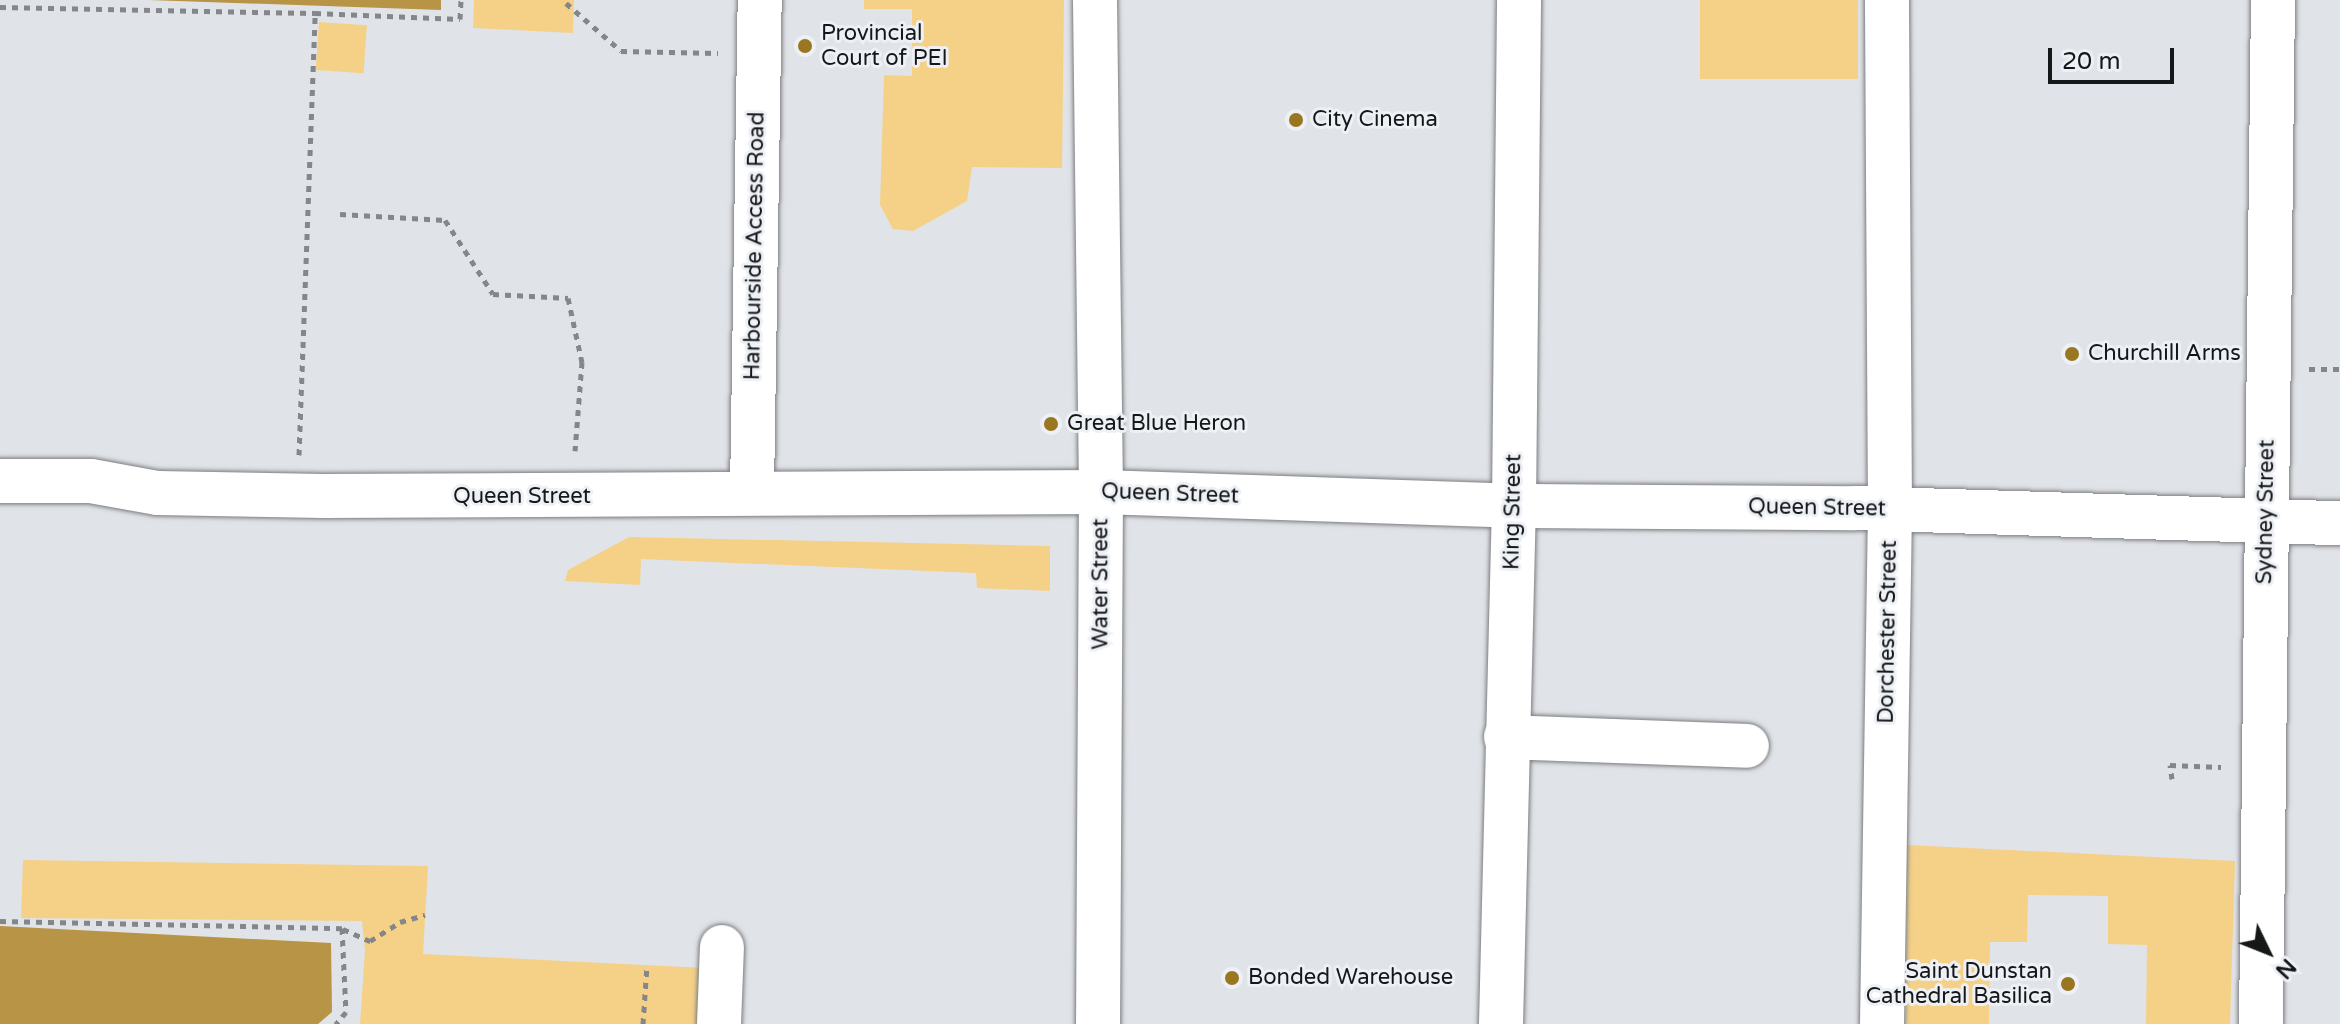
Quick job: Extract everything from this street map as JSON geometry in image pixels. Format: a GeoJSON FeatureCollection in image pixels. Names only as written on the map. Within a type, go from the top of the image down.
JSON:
{"type":"FeatureCollection","features":[{"type":"Feature","properties":{"kind":"street","name":"Harbourside Access Road"},"geometry":{"type":"LineString","coordinates":[[752,491],[760,0]]}},
{"type":"Feature","properties":{"kind":"street","name":"Water Street"},"geometry":{"type":"LineString","coordinates":[[1095,0],[1101,492],[1098,1024]]}},
{"type":"Feature","properties":{"kind":"street","name":"King Street"},"geometry":{"type":"LineString","coordinates":[[1501,1024],[1514,505],[1519,0]]}},
{"type":"Feature","properties":{"kind":"street","name":"Dorchester Street"},"geometry":{"type":"LineString","coordinates":[[1882,1024],[1890,509],[1887,0]]}},
{"type":"Feature","properties":{"kind":"street","name":"Sydney Street"},"geometry":{"type":"LineString","coordinates":[[2261,1024],[2273,0]]}},
{"type":"Feature","properties":{"kind":"street","name":"Queen Street"},"geometry":{"type":"LineString","coordinates":[[0,481],[91,481],[158,493],[297,496],[653,497],[752,491],[1101,492],[1514,505],[1890,509],[2340,523]]}},
{"type":"Feature","properties":{"kind":"street"},"geometry":{"type":"LineString","coordinates":[[1506,737],[1747,746]]}},
{"type":"Feature","properties":{"kind":"street"},"geometry":{"type":"LineString","coordinates":[[719,1024],[722,947]]}},
{"type":"Feature","properties":{"kind":"path"},"geometry":{"type":"LineString","coordinates":[[0,7],[460,19],[461,0]]}},
{"type":"Feature","properties":{"kind":"path"},"geometry":{"type":"LineString","coordinates":[[566,3],[621,51],[759,53]]}},
{"type":"Feature","properties":{"kind":"path"},"geometry":{"type":"LineString","coordinates":[[297,496],[315,13]]}},
{"type":"Feature","properties":{"kind":"path"},"geometry":{"type":"LineString","coordinates":[[340,214],[445,220],[493,294],[568,298],[582,362],[574,462]]}},
{"type":"Feature","properties":{"kind":"path"},"geometry":{"type":"LineString","coordinates":[[2172,779],[2170,765],[2225,767]]}},
{"type":"Feature","properties":{"kind":"path"},"geometry":{"type":"LineString","coordinates":[[0,921],[342,928],[370,941],[400,922],[425,915]]}},
{"type":"Feature","properties":{"kind":"path"},"geometry":{"type":"LineString","coordinates":[[336,1024],[346,1012],[342,928]]}},
{"type":"Feature","properties":{"kind":"path"},"geometry":{"type":"LineString","coordinates":[[643,1024],[647,965]]}},
{"type":"Feature","properties":{"kind":"shaded area"},"geometry":{"type":"Polygon","coordinates":[[[149,0],[441,0],[441,10],[149,0]]]}},
{"type":"Feature","properties":{"kind":"shaded area"},"geometry":{"type":"Polygon","coordinates":[[[474,0],[574,0],[573,33],[473,28],[474,0]]]}},
{"type":"Feature","properties":{"kind":"shaded area"},"geometry":{"type":"Polygon","coordinates":[[[864,0],[1064,0],[1062,168],[972,167],[967,201],[913,231],[893,229],[880,205],[884,75],[912,76],[912,9],[864,9],[864,0]]]}},
{"type":"Feature","properties":{"kind":"shaded area"},"geometry":{"type":"Polygon","coordinates":[[[1700,0],[1858,0],[1858,79],[1700,79],[1700,0]]]}},
{"type":"Feature","properties":{"kind":"shaded area"},"geometry":{"type":"Polygon","coordinates":[[[319,22],[367,25],[364,73],[316,70],[319,22]]]}},
{"type":"Feature","properties":{"kind":"shaded area"},"geometry":{"type":"Polygon","coordinates":[[[629,537],[1050,546],[1050,591],[977,588],[976,573],[641,559],[640,585],[565,581],[568,570],[629,537]]]}},
{"type":"Feature","properties":{"kind":"shaded area"},"geometry":{"type":"Polygon","coordinates":[[[1907,845],[2235,861],[2230,1024],[2146,1024],[2147,945],[2108,944],[2108,896],[2028,895],[2027,942],[1990,942],[1989,1024],[1906,1024],[1907,845]]]}},
{"type":"Feature","properties":{"kind":"shaded area"},"geometry":{"type":"Polygon","coordinates":[[[23,860],[428,866],[423,954],[704,968],[701,1024],[360,1024],[365,951],[362,921],[21,918],[23,860]]]}},
{"type":"Feature","properties":{"kind":"shaded area"},"geometry":{"type":"Polygon","coordinates":[[[0,926],[331,943],[332,1012],[318,1024],[0,1024],[0,926]]]}},
{"type":"Feature","properties":{"kind":"place","name":"Provincial Court of PEI"},"geometry":{"type":"Point","coordinates":[805,46]}},
{"type":"Feature","properties":{"kind":"place","name":"City Cinema"},"geometry":{"type":"Point","coordinates":[1296,120]}},
{"type":"Feature","properties":{"kind":"place","name":"Churchill Arms"},"geometry":{"type":"Point","coordinates":[2072,354]}},
{"type":"Feature","properties":{"kind":"place","name":"Great Blue Heron"},"geometry":{"type":"Point","coordinates":[1051,424]}},
{"type":"Feature","properties":{"kind":"place","name":"Bonded Warehouse"},"geometry":{"type":"Point","coordinates":[1232,978]}},
{"type":"Feature","properties":{"kind":"place","name":"Saint Dunstan Cathedral Basilica"},"geometry":{"type":"Point","coordinates":[2068,984]}}]}
